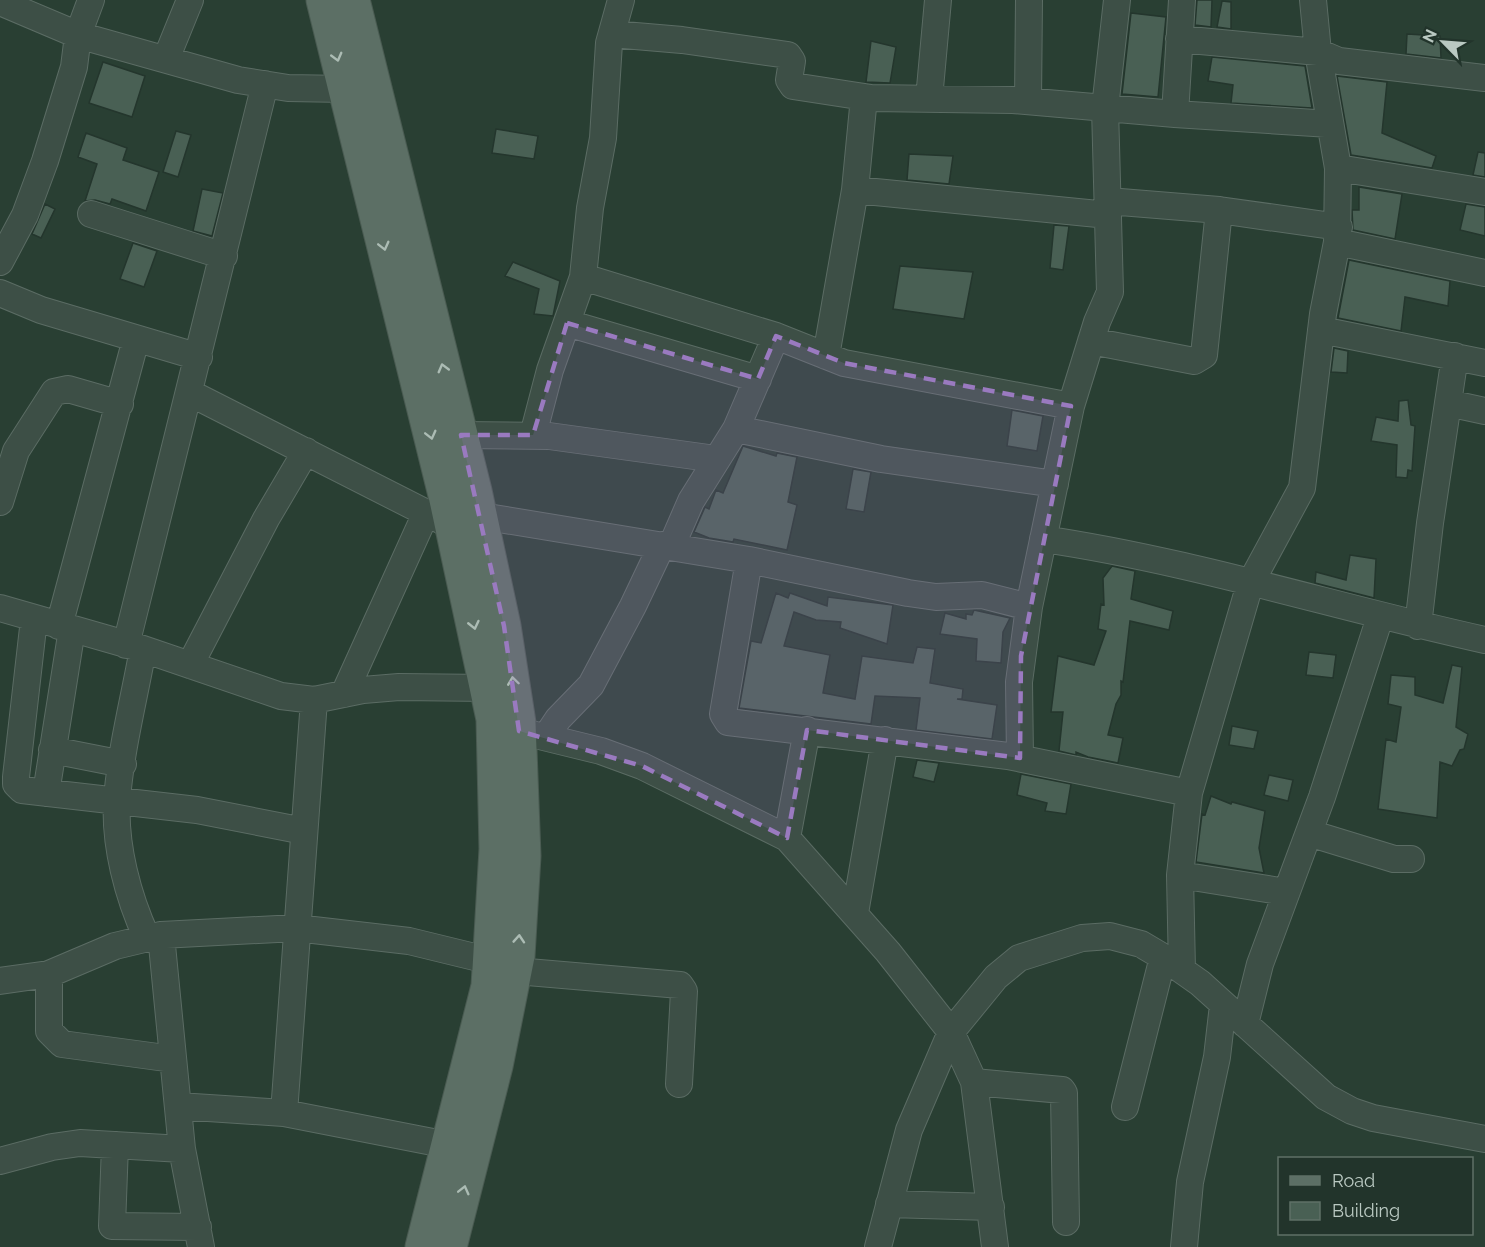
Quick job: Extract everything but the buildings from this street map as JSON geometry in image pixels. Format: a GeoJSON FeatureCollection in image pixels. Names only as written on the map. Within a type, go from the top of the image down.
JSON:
{"type":"FeatureCollection","features":[{"type":"Feature","properties":{"kind":"main road"},"geometry":{"type":"LineString","coordinates":[[323,0],[453,518],[489,688],[497,787],[503,966],[496,1066],[450,1247]]}},
{"type":"Feature","properties":{"kind":"main road"},"geometry":{"type":"LineString","coordinates":[[352,0],[461,435],[453,518],[504,626],[533,734],[524,856],[503,966],[485,1007],[422,1247]]}},
{"type":"Feature","properties":{"kind":"street"},"geometry":{"type":"LineString","coordinates":[[0,262],[25,215],[45,161],[74,67],[78,35],[91,0]]}},
{"type":"Feature","properties":{"kind":"street"},"geometry":{"type":"LineString","coordinates":[[166,60],[190,0]]}},
{"type":"Feature","properties":{"kind":"street"},"geometry":{"type":"LineString","coordinates":[[533,435],[550,370],[583,277],[590,208],[603,138],[612,34],[621,0]]}},
{"type":"Feature","properties":{"kind":"street"},"geometry":{"type":"LineString","coordinates":[[929,99],[938,0]]}},
{"type":"Feature","properties":{"kind":"street"},"geometry":{"type":"LineString","coordinates":[[1028,101],[1029,0]]}},
{"type":"Feature","properties":{"kind":"street"},"geometry":{"type":"LineString","coordinates":[[1020,758],[1019,682],[1029,607],[1071,406],[1091,341],[1110,292],[1105,108],[1117,0]]}},
{"type":"Feature","properties":{"kind":"street"},"geometry":{"type":"LineString","coordinates":[[1175,114],[1182,0]]}},
{"type":"Feature","properties":{"kind":"street"},"geometry":{"type":"LineString","coordinates":[[1125,1107],[1172,963],[1189,793],[1250,584],[1302,488],[1321,330],[1338,235],[1338,168],[1318,52],[1313,0]]}},
{"type":"Feature","properties":{"kind":"street"},"geometry":{"type":"LineString","coordinates":[[0,2],[78,35],[238,80],[345,89]]}},
{"type":"Feature","properties":{"kind":"street"},"geometry":{"type":"LineString","coordinates":[[612,34],[682,40],[788,55],[792,61],[789,80],[793,86],[864,97],[1028,101],[1329,124]]}},
{"type":"Feature","properties":{"kind":"street"},"geometry":{"type":"LineString","coordinates":[[1179,39],[1318,52],[1339,61],[1485,78]]}},
{"type":"Feature","properties":{"kind":"street"},"geometry":{"type":"LineString","coordinates":[[116,1145],[112,1226],[199,1237],[182,1149],[173,1059],[154,937],[138,918],[120,852],[117,800],[123,764],[134,647],[190,393],[265,84]]}},
{"type":"Feature","properties":{"kind":"street"},"geometry":{"type":"LineString","coordinates":[[826,356],[855,190],[864,97]]}},
{"type":"Feature","properties":{"kind":"street"},"geometry":{"type":"LineString","coordinates":[[1338,168],[1485,192]]}},
{"type":"Feature","properties":{"kind":"street"},"geometry":{"type":"LineString","coordinates":[[855,190],[1108,208],[1220,210],[1338,235],[1485,273]]}},
{"type":"Feature","properties":{"kind":"street"},"geometry":{"type":"LineString","coordinates":[[1091,341],[1194,361],[1204,355],[1220,210]]}},
{"type":"Feature","properties":{"kind":"street"},"geometry":{"type":"LineString","coordinates":[[92,214],[224,256]]}},
{"type":"Feature","properties":{"kind":"street"},"geometry":{"type":"LineString","coordinates":[[583,277],[776,336],[844,363],[1071,406]]}},
{"type":"Feature","properties":{"kind":"street"},"geometry":{"type":"LineString","coordinates":[[0,293],[41,310],[199,357]]}},
{"type":"Feature","properties":{"kind":"street"},"geometry":{"type":"LineString","coordinates":[[567,323],[758,379]]}},
{"type":"Feature","properties":{"kind":"street"},"geometry":{"type":"LineString","coordinates":[[1321,330],[1485,363]]}},
{"type":"Feature","properties":{"kind":"street"},"geometry":{"type":"LineString","coordinates":[[533,734],[558,719],[591,685],[691,501],[736,429],[776,336]]}},
{"type":"Feature","properties":{"kind":"street"},"geometry":{"type":"LineString","coordinates":[[46,793],[66,628],[136,339]]}},
{"type":"Feature","properties":{"kind":"street"},"geometry":{"type":"LineString","coordinates":[[1419,626],[1430,523],[1455,356]]}},
{"type":"Feature","properties":{"kind":"street"},"geometry":{"type":"LineString","coordinates":[[0,502],[8,443],[54,392],[68,389],[120,404]]}},
{"type":"Feature","properties":{"kind":"street"},"geometry":{"type":"LineString","coordinates":[[190,393],[306,451],[453,518],[666,546],[749,560],[908,593],[936,597],[982,595],[1029,607]]}},
{"type":"Feature","properties":{"kind":"street"},"geometry":{"type":"LineString","coordinates":[[1448,403],[1485,411]]}},
{"type":"Feature","properties":{"kind":"street"},"geometry":{"type":"LineString","coordinates":[[736,429],[881,459],[1055,484]]}},
{"type":"Feature","properties":{"kind":"street"},"geometry":{"type":"LineString","coordinates":[[461,435],[533,435],[647,448],[716,459]]}},
{"type":"Feature","properties":{"kind":"street"},"geometry":{"type":"LineString","coordinates":[[190,665],[266,519],[306,451]]}},
{"type":"Feature","properties":{"kind":"street"},"geometry":{"type":"LineString","coordinates":[[344,694],[453,518]]}},
{"type":"Feature","properties":{"kind":"street"},"geometry":{"type":"LineString","coordinates":[[1043,539],[1128,553],[1380,617],[1485,640]]}},
{"type":"Feature","properties":{"kind":"street"},"geometry":{"type":"LineString","coordinates":[[749,560],[723,714],[726,721],[1020,758],[1189,793]]}},
{"type":"Feature","properties":{"kind":"street"},"geometry":{"type":"LineString","coordinates":[[0,608],[134,647],[281,696],[314,700],[399,687],[489,688]]}},
{"type":"Feature","properties":{"kind":"street"},"geometry":{"type":"LineString","coordinates":[[1245,1024],[1260,964],[1309,832],[1380,617]]}},
{"type":"Feature","properties":{"kind":"street"},"geometry":{"type":"LineString","coordinates":[[34,619],[16,784],[22,790],[197,810],[304,831]]}},
{"type":"Feature","properties":{"kind":"street"},"geometry":{"type":"LineString","coordinates":[[284,1113],[314,700]]}},
{"type":"Feature","properties":{"kind":"street"},"geometry":{"type":"LineString","coordinates":[[787,838],[807,730]]}},
{"type":"Feature","properties":{"kind":"street"},"geometry":{"type":"LineString","coordinates":[[533,734],[601,751],[642,766],[787,838],[855,913],[951,1032],[974,1082],[995,1247]]}},
{"type":"Feature","properties":{"kind":"street"},"geometry":{"type":"LineString","coordinates":[[855,913],[885,740]]}},
{"type":"Feature","properties":{"kind":"street"},"geometry":{"type":"LineString","coordinates":[[52,750],[123,764]]}},
{"type":"Feature","properties":{"kind":"street"},"geometry":{"type":"LineString","coordinates":[[1309,832],[1394,859],[1411,859]]}},
{"type":"Feature","properties":{"kind":"street"},"geometry":{"type":"LineString","coordinates":[[1180,875],[1286,892]]}},
{"type":"Feature","properties":{"kind":"street"},"geometry":{"type":"LineString","coordinates":[[0,981],[49,974],[115,946],[154,937],[296,928],[409,941],[503,966],[680,985],[684,991],[679,1084]]}},
{"type":"Feature","properties":{"kind":"street"},"geometry":{"type":"LineString","coordinates":[[878,1247],[909,1130],[951,1032],[996,977],[1018,958],[1082,938],[1110,936],[1140,944],[1172,963],[1245,1024],[1326,1097],[1352,1111],[1373,1118],[1485,1139]]}},
{"type":"Feature","properties":{"kind":"street"},"geometry":{"type":"LineString","coordinates":[[49,974],[49,1030],[62,1044],[173,1059]]}},
{"type":"Feature","properties":{"kind":"street"},"geometry":{"type":"LineString","coordinates":[[1184,1247],[1191,1182],[1217,1057],[1223,1005]]}},
{"type":"Feature","properties":{"kind":"street"},"geometry":{"type":"LineString","coordinates":[[974,1082],[1062,1090],[1064,1093],[1066,1222]]}},
{"type":"Feature","properties":{"kind":"street"},"geometry":{"type":"LineString","coordinates":[[178,1106],[284,1113],[448,1145]]}},
{"type":"Feature","properties":{"kind":"street"},"geometry":{"type":"LineString","coordinates":[[0,1161],[52,1147],[80,1143],[182,1149]]}},
{"type":"Feature","properties":{"kind":"street"},"geometry":{"type":"LineString","coordinates":[[889,1204],[991,1207]]}},
{"type":"Feature","properties":{"kind":"highlighted area"},"geometry":{"type":"Polygon","coordinates":[[[567,323],[758,379],[776,336],[844,363],[1071,406],[1021,656],[1020,758],[807,730],[787,838],[642,766],[519,731],[504,626],[461,435],[533,435],[567,323]]]}}]}
